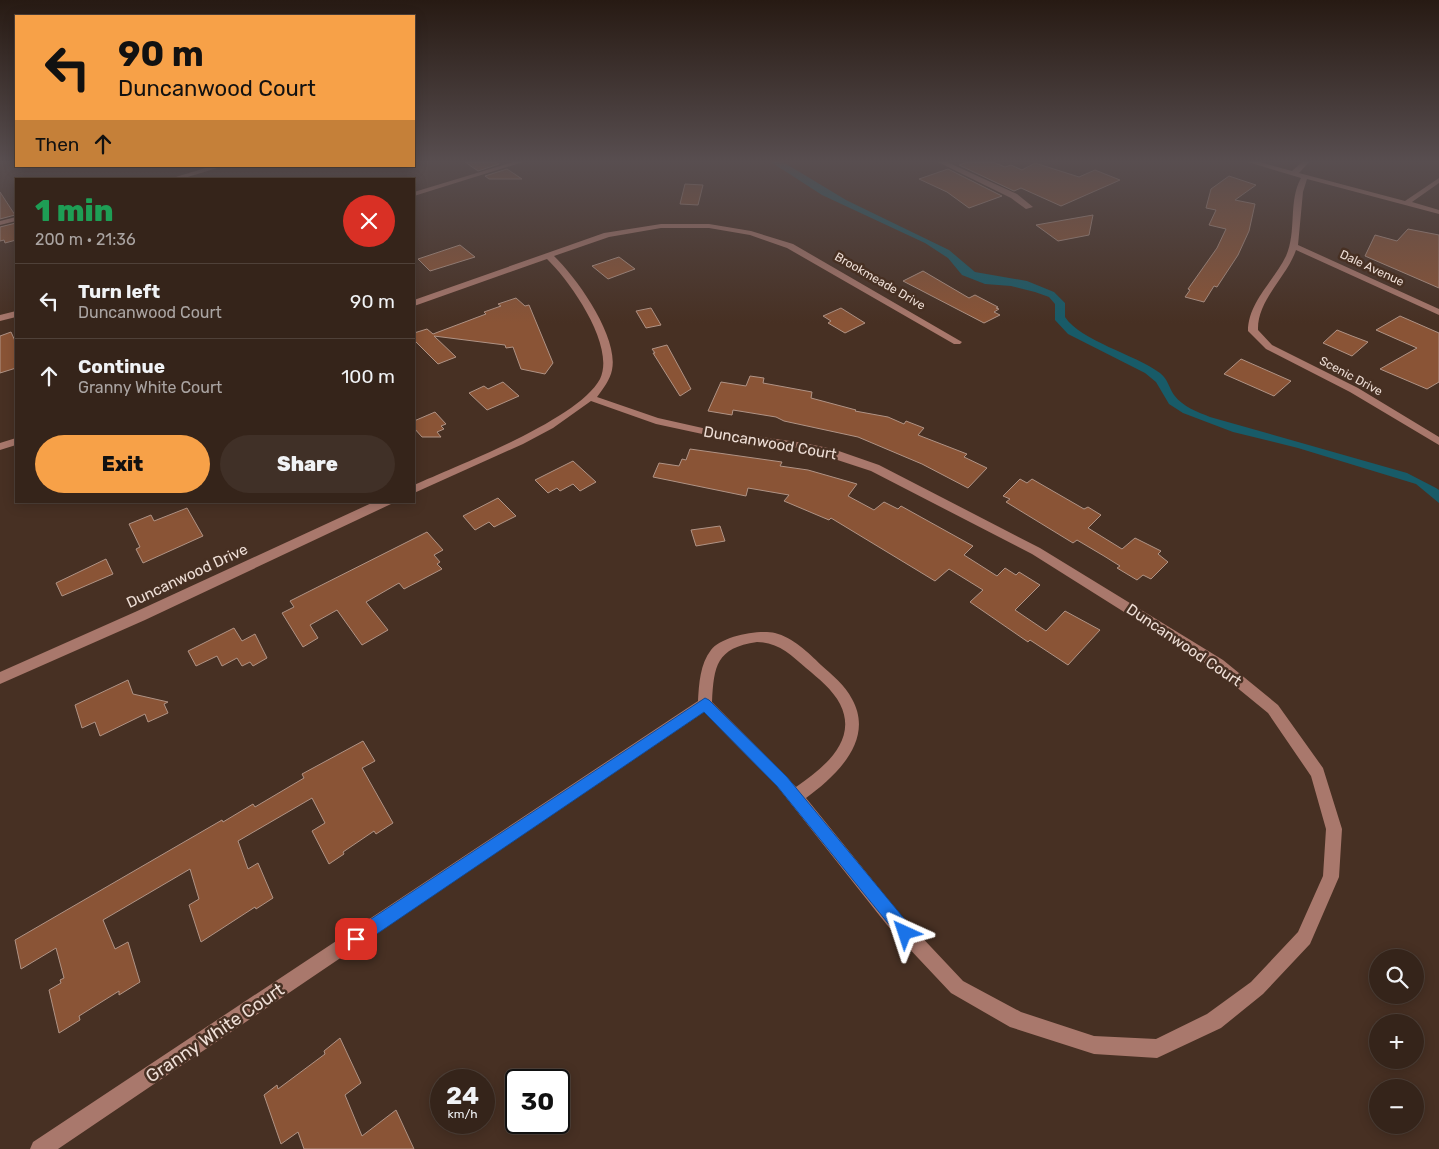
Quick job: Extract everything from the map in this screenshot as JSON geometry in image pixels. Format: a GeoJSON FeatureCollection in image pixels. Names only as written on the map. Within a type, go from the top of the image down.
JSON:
{"type":"FeatureCollection","features":[{"type":"Feature","properties":{"kind":"street"},"geometry":{"type":"LineString","coordinates":[[1294,246],[1297,216]]}},
{"type":"Feature","properties":{"kind":"street"},"geometry":{"type":"LineString","coordinates":[[0,223],[15,219]]}},
{"type":"Feature","properties":{"kind":"street","name":"Brookmeade Drive"},"geometry":{"type":"LineString","coordinates":[[415,303],[607,235],[641,229],[690,225],[734,229],[767,237],[801,251],[957,342]]}},
{"type":"Feature","properties":{"kind":"street","name":"Dale Avenue"},"geometry":{"type":"LineString","coordinates":[[1294,246],[1439,312]]}},
{"type":"Feature","properties":{"kind":"street","name":"Scenic Drive"},"geometry":{"type":"LineString","coordinates":[[1294,246],[1286,266],[1252,323],[1253,331],[1270,347],[1370,399],[1439,442]]}},
{"type":"Feature","properties":{"kind":"street"},"geometry":{"type":"LineString","coordinates":[[415,489],[560,420],[591,398],[605,379],[608,360],[607,351],[597,325],[565,271],[549,256]]}},
{"type":"Feature","properties":{"kind":"street"},"geometry":{"type":"LineString","coordinates":[[0,318],[15,314]]}},
{"type":"Feature","properties":{"kind":"street","name":"Duncanwood Court"},"geometry":{"type":"LineString","coordinates":[[591,398],[656,421],[820,450],[876,468],[1036,551],[1218,664],[1273,709],[1318,773],[1334,829],[1331,877],[1304,938],[1257,988],[1214,1021],[1157,1049],[1094,1045],[1017,1020],[956,987],[893,919],[795,797],[705,704]]}},
{"type":"Feature","properties":{"kind":"street"},"geometry":{"type":"LineString","coordinates":[[0,447],[15,441]]}},
{"type":"Feature","properties":{"kind":"street","name":"Duncanwood Drive"},"geometry":{"type":"LineString","coordinates":[[0,678],[140,616],[383,503]]}},
{"type":"Feature","properties":{"kind":"street"},"geometry":{"type":"LineString","coordinates":[[705,704],[708,672],[717,652],[736,642],[755,636],[775,639],[797,652],[824,675],[847,701],[852,721],[846,750],[835,766],[795,797]]}},
{"type":"Feature","properties":{"kind":"street","name":"Granny White Court"},"geometry":{"type":"LineString","coordinates":[[40,1149],[705,704]]}},
{"type":"Feature","properties":{"kind":"water"},"geometry":{"type":"Polygon","coordinates":[[[866,216],[878,216],[949,250],[975,272],[1027,281],[1054,292],[1065,303],[1065,317],[1073,326],[1095,340],[1149,366],[1163,375],[1174,395],[1191,409],[1210,417],[1407,473],[1439,490],[1439,503],[1416,484],[1298,448],[1233,432],[1183,413],[1169,404],[1156,382],[1145,373],[1068,334],[1055,320],[1055,304],[1049,297],[1011,286],[985,284],[962,275],[948,258],[925,243],[866,216]]]}},
{"type":"Feature","properties":{"kind":"building"},"geometry":{"type":"Polygon","coordinates":[[[0,216],[13,216],[0,219],[0,216]]]}},
{"type":"Feature","properties":{"kind":"building"},"geometry":{"type":"Polygon","coordinates":[[[1093,216],[1089,235],[1058,241],[1036,225],[1093,216]]]}},
{"type":"Feature","properties":{"kind":"building"},"geometry":{"type":"Polygon","coordinates":[[[1213,216],[1252,216],[1249,231],[1238,255],[1217,287],[1214,286],[1204,302],[1185,297],[1190,290],[1188,289],[1217,248],[1226,229],[1209,225],[1213,216]]]}},
{"type":"Feature","properties":{"kind":"building"},"geometry":{"type":"Polygon","coordinates":[[[15,223],[15,240],[5,243],[4,240],[0,241],[0,227],[15,223]]]}},
{"type":"Feature","properties":{"kind":"building"},"geometry":{"type":"Polygon","coordinates":[[[1408,229],[1439,235],[1439,288],[1365,256],[1375,235],[1397,241],[1408,229]]]}},
{"type":"Feature","properties":{"kind":"building"},"geometry":{"type":"Polygon","coordinates":[[[460,245],[475,257],[430,271],[418,259],[460,245]]]}},
{"type":"Feature","properties":{"kind":"building"},"geometry":{"type":"Polygon","coordinates":[[[619,257],[635,269],[608,279],[592,266],[619,257]]]}},
{"type":"Feature","properties":{"kind":"building"},"geometry":{"type":"Polygon","coordinates":[[[923,271],[969,298],[975,295],[998,307],[996,308],[999,309],[994,312],[1000,315],[984,323],[903,281],[923,271]]]}},
{"type":"Feature","properties":{"kind":"building"},"geometry":{"type":"Polygon","coordinates":[[[516,298],[525,306],[529,305],[553,363],[545,374],[521,369],[513,347],[506,348],[505,345],[434,336],[456,357],[438,364],[415,341],[415,333],[427,329],[433,334],[486,314],[484,312],[501,306],[498,304],[516,298]]]}},
{"type":"Feature","properties":{"kind":"building"},"geometry":{"type":"Polygon","coordinates":[[[651,308],[661,325],[646,328],[636,311],[651,308]]]}},
{"type":"Feature","properties":{"kind":"building"},"geometry":{"type":"Polygon","coordinates":[[[841,308],[865,323],[845,333],[828,323],[831,321],[823,316],[841,308]]]}},
{"type":"Feature","properties":{"kind":"building"},"geometry":{"type":"Polygon","coordinates":[[[1400,316],[1439,333],[1439,382],[1427,389],[1380,369],[1417,348],[1376,330],[1400,316]]]}},
{"type":"Feature","properties":{"kind":"building"},"geometry":{"type":"Polygon","coordinates":[[[1337,330],[1368,342],[1352,356],[1323,343],[1337,330]]]}},
{"type":"Feature","properties":{"kind":"building"},"geometry":{"type":"Polygon","coordinates":[[[11,332],[15,341],[15,368],[0,373],[0,336],[11,332]]]}},
{"type":"Feature","properties":{"kind":"building"},"geometry":{"type":"Polygon","coordinates":[[[667,345],[691,389],[680,396],[653,353],[655,353],[652,349],[667,345]]]}},
{"type":"Feature","properties":{"kind":"building"},"geometry":{"type":"Polygon","coordinates":[[[1241,359],[1291,381],[1274,396],[1224,374],[1241,359]]]}},
{"type":"Feature","properties":{"kind":"building"},"geometry":{"type":"Polygon","coordinates":[[[750,376],[764,378],[763,383],[812,392],[811,398],[855,411],[888,417],[904,424],[906,421],[924,428],[918,435],[967,454],[964,457],[987,468],[968,488],[922,464],[858,437],[784,421],[776,417],[733,410],[732,415],[708,411],[721,382],[746,386],[750,376]]]}},
{"type":"Feature","properties":{"kind":"building"},"geometry":{"type":"Polygon","coordinates":[[[503,382],[519,396],[487,410],[469,393],[484,386],[488,389],[503,382]]]}},
{"type":"Feature","properties":{"kind":"building"},"geometry":{"type":"Polygon","coordinates":[[[435,412],[446,424],[441,426],[444,429],[437,432],[441,437],[422,437],[415,429],[415,421],[435,412]]]}},
{"type":"Feature","properties":{"kind":"building"},"geometry":{"type":"Polygon","coordinates":[[[690,449],[782,462],[780,466],[808,470],[857,484],[848,496],[874,510],[884,502],[898,509],[901,506],[973,546],[964,555],[997,576],[1005,568],[1016,575],[1019,572],[1040,585],[1015,610],[1046,631],[1065,611],[1100,630],[1068,665],[1030,640],[1028,642],[970,602],[983,590],[949,569],[935,581],[831,518],[829,520],[784,501],[789,495],[748,488],[746,496],[653,477],[659,463],[679,466],[682,459],[686,460],[690,449]]]}},
{"type":"Feature","properties":{"kind":"building"},"geometry":{"type":"Polygon","coordinates":[[[573,461],[596,482],[580,491],[573,484],[560,491],[557,488],[548,493],[535,480],[573,461]]]}},
{"type":"Feature","properties":{"kind":"building"},"geometry":{"type":"Polygon","coordinates":[[[1020,479],[1027,483],[1032,479],[1084,509],[1088,507],[1101,515],[1088,528],[1122,549],[1135,538],[1161,551],[1158,554],[1168,562],[1151,579],[1143,575],[1137,580],[1117,568],[1120,566],[1104,556],[1077,540],[1073,543],[1006,502],[1010,499],[1003,496],[1020,479]]]}},
{"type":"Feature","properties":{"kind":"building"},"geometry":{"type":"Polygon","coordinates":[[[498,498],[516,516],[494,527],[489,522],[475,530],[463,516],[498,498]]]}},
{"type":"Feature","properties":{"kind":"building"},"geometry":{"type":"Polygon","coordinates":[[[187,508],[203,536],[143,563],[136,549],[140,547],[129,524],[151,515],[154,521],[187,508]]]}},
{"type":"Feature","properties":{"kind":"building"},"geometry":{"type":"Polygon","coordinates":[[[720,526],[725,541],[696,546],[691,530],[720,526]]]}},
{"type":"Feature","properties":{"kind":"building"},"geometry":{"type":"Polygon","coordinates":[[[427,532],[443,550],[434,555],[440,562],[437,564],[442,569],[404,589],[399,583],[366,602],[388,630],[362,645],[337,610],[310,625],[318,638],[303,647],[282,613],[294,607],[290,601],[427,532]]]}},
{"type":"Feature","properties":{"kind":"building"},"geometry":{"type":"Polygon","coordinates":[[[106,559],[113,574],[62,596],[56,583],[106,559]]]}},
{"type":"Feature","properties":{"kind":"building"},"geometry":{"type":"Polygon","coordinates":[[[234,628],[242,641],[255,634],[267,658],[253,666],[250,662],[242,666],[237,658],[222,666],[217,656],[196,666],[188,651],[234,628]]]}},
{"type":"Feature","properties":{"kind":"building"},"geometry":{"type":"Polygon","coordinates":[[[128,680],[133,694],[168,702],[164,704],[168,713],[148,722],[145,714],[100,736],[95,722],[82,728],[75,705],[128,680]]]}},
{"type":"Feature","properties":{"kind":"building"},"geometry":{"type":"Polygon","coordinates":[[[363,741],[375,761],[362,768],[393,823],[376,834],[374,831],[329,864],[312,831],[325,823],[312,798],[238,841],[248,869],[258,863],[273,898],[256,909],[255,907],[201,942],[189,905],[199,899],[190,869],[103,920],[115,949],[128,942],[140,982],[119,995],[119,991],[79,1016],[80,1020],[59,1033],[49,990],[61,983],[60,980],[64,978],[56,948],[21,969],[15,940],[222,820],[223,822],[253,804],[255,807],[304,778],[302,774],[363,741]]]}},
{"type":"Feature","properties":{"kind":"building"},"geometry":{"type":"Polygon","coordinates":[[[340,1038],[361,1083],[345,1095],[362,1136],[396,1110],[414,1149],[304,1149],[298,1132],[281,1144],[264,1095],[277,1085],[278,1089],[325,1054],[324,1051],[340,1038]]]}},
{"type":"Feature","properties":{"kind":"route"},"geometry":{"type":"LineString","coordinates":[[356,939],[705,704],[782,781],[905,933]]}}]}
